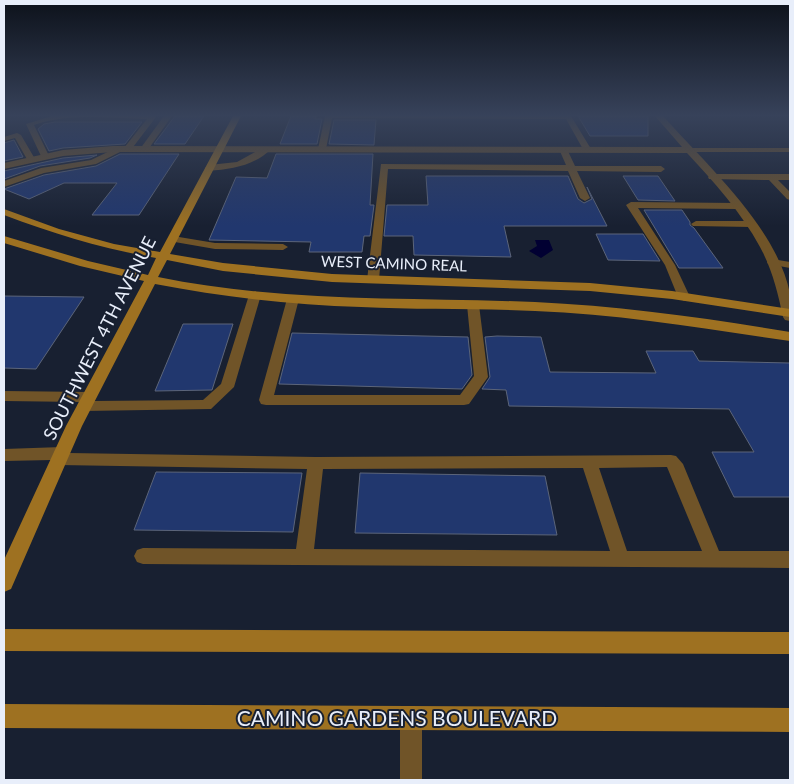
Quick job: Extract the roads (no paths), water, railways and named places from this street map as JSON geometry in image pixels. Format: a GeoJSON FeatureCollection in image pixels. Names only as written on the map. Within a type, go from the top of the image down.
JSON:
{"type":"FeatureCollection","features":[{"type":"Feature","properties":{"kind":"street"},"geometry":{"type":"LineString","coordinates":[[4,166],[45,156],[69,153]]}},
{"type":"Feature","properties":{"kind":"street","name":"SOUTHWEST 4TH AVENUE"},"geometry":{"type":"LineString","coordinates":[[4,582],[60,456],[173,240],[216,153]]}},
{"type":"Feature","properties":{"kind":"street"},"geometry":{"type":"LineString","coordinates":[[690,153],[751,224],[772,262],[790,314]]}},
{"type":"Feature","properties":{"kind":"street","name":"WEST CAMINO REAL"},"geometry":{"type":"LineString","coordinates":[[4,212],[83,239],[163,258],[273,274],[373,280],[550,284],[684,297],[790,314]]}},
{"type":"Feature","properties":{"kind":"street"},"geometry":{"type":"LineString","coordinates":[[4,239],[67,260],[152,280],[255,295],[334,302],[473,305],[608,311],[790,337]]}},
{"type":"Feature","properties":{"kind":"street"},"geometry":{"type":"LineString","coordinates":[[4,640],[790,643]]}},
{"type":"Feature","properties":{"kind":"street","name":"CAMINO GARDENS BOULEVARD"},"geometry":{"type":"LineString","coordinates":[[4,716],[790,720]]}},
{"type":"Feature","properties":{"kind":"lane"},"geometry":{"type":"LineString","coordinates":[[27,153],[31,159]]}},
{"type":"Feature","properties":{"kind":"lane"},"geometry":{"type":"LineString","coordinates":[[4,184],[41,171],[93,162],[115,153]]}},
{"type":"Feature","properties":{"kind":"lane"},"geometry":{"type":"LineString","coordinates":[[209,168],[240,166],[262,153]]}},
{"type":"Feature","properties":{"kind":"lane"},"geometry":{"type":"LineString","coordinates":[[565,153],[585,198]]}},
{"type":"Feature","properties":{"kind":"lane"},"geometry":{"type":"LineString","coordinates":[[373,280],[384,166],[661,169]]}},
{"type":"Feature","properties":{"kind":"lane"},"geometry":{"type":"LineString","coordinates":[[712,177],[790,178]]}},
{"type":"Feature","properties":{"kind":"lane"},"geometry":{"type":"LineString","coordinates":[[770,177],[790,197]]}},
{"type":"Feature","properties":{"kind":"lane"},"geometry":{"type":"LineString","coordinates":[[684,297],[670,265],[631,205],[737,206]]}},
{"type":"Feature","properties":{"kind":"lane"},"geometry":{"type":"LineString","coordinates":[[696,224],[751,224]]}},
{"type":"Feature","properties":{"kind":"lane"},"geometry":{"type":"LineString","coordinates":[[173,240],[215,246],[283,247]]}},
{"type":"Feature","properties":{"kind":"lane"},"geometry":{"type":"LineString","coordinates":[[772,262],[790,265]]}},
{"type":"Feature","properties":{"kind":"lane"},"geometry":{"type":"LineString","coordinates":[[4,396],[87,402],[206,405],[227,387],[255,295]]}},
{"type":"Feature","properties":{"kind":"lane"},"geometry":{"type":"LineString","coordinates":[[293,299],[266,400],[464,400],[481,377],[473,305]]}},
{"type":"Feature","properties":{"kind":"lane"},"geometry":{"type":"LineString","coordinates":[[4,455],[316,463],[670,461],[677,469],[714,560]]}},
{"type":"Feature","properties":{"kind":"lane"},"geometry":{"type":"LineString","coordinates":[[589,461],[621,560]]}},
{"type":"Feature","properties":{"kind":"lane"},"geometry":{"type":"LineString","coordinates":[[304,557],[316,463]]}},
{"type":"Feature","properties":{"kind":"lane"},"geometry":{"type":"LineString","coordinates":[[143,556],[790,560]]}},
{"type":"Feature","properties":{"kind":"lane"},"geometry":{"type":"LineString","coordinates":[[411,717],[411,780]]}}]}
